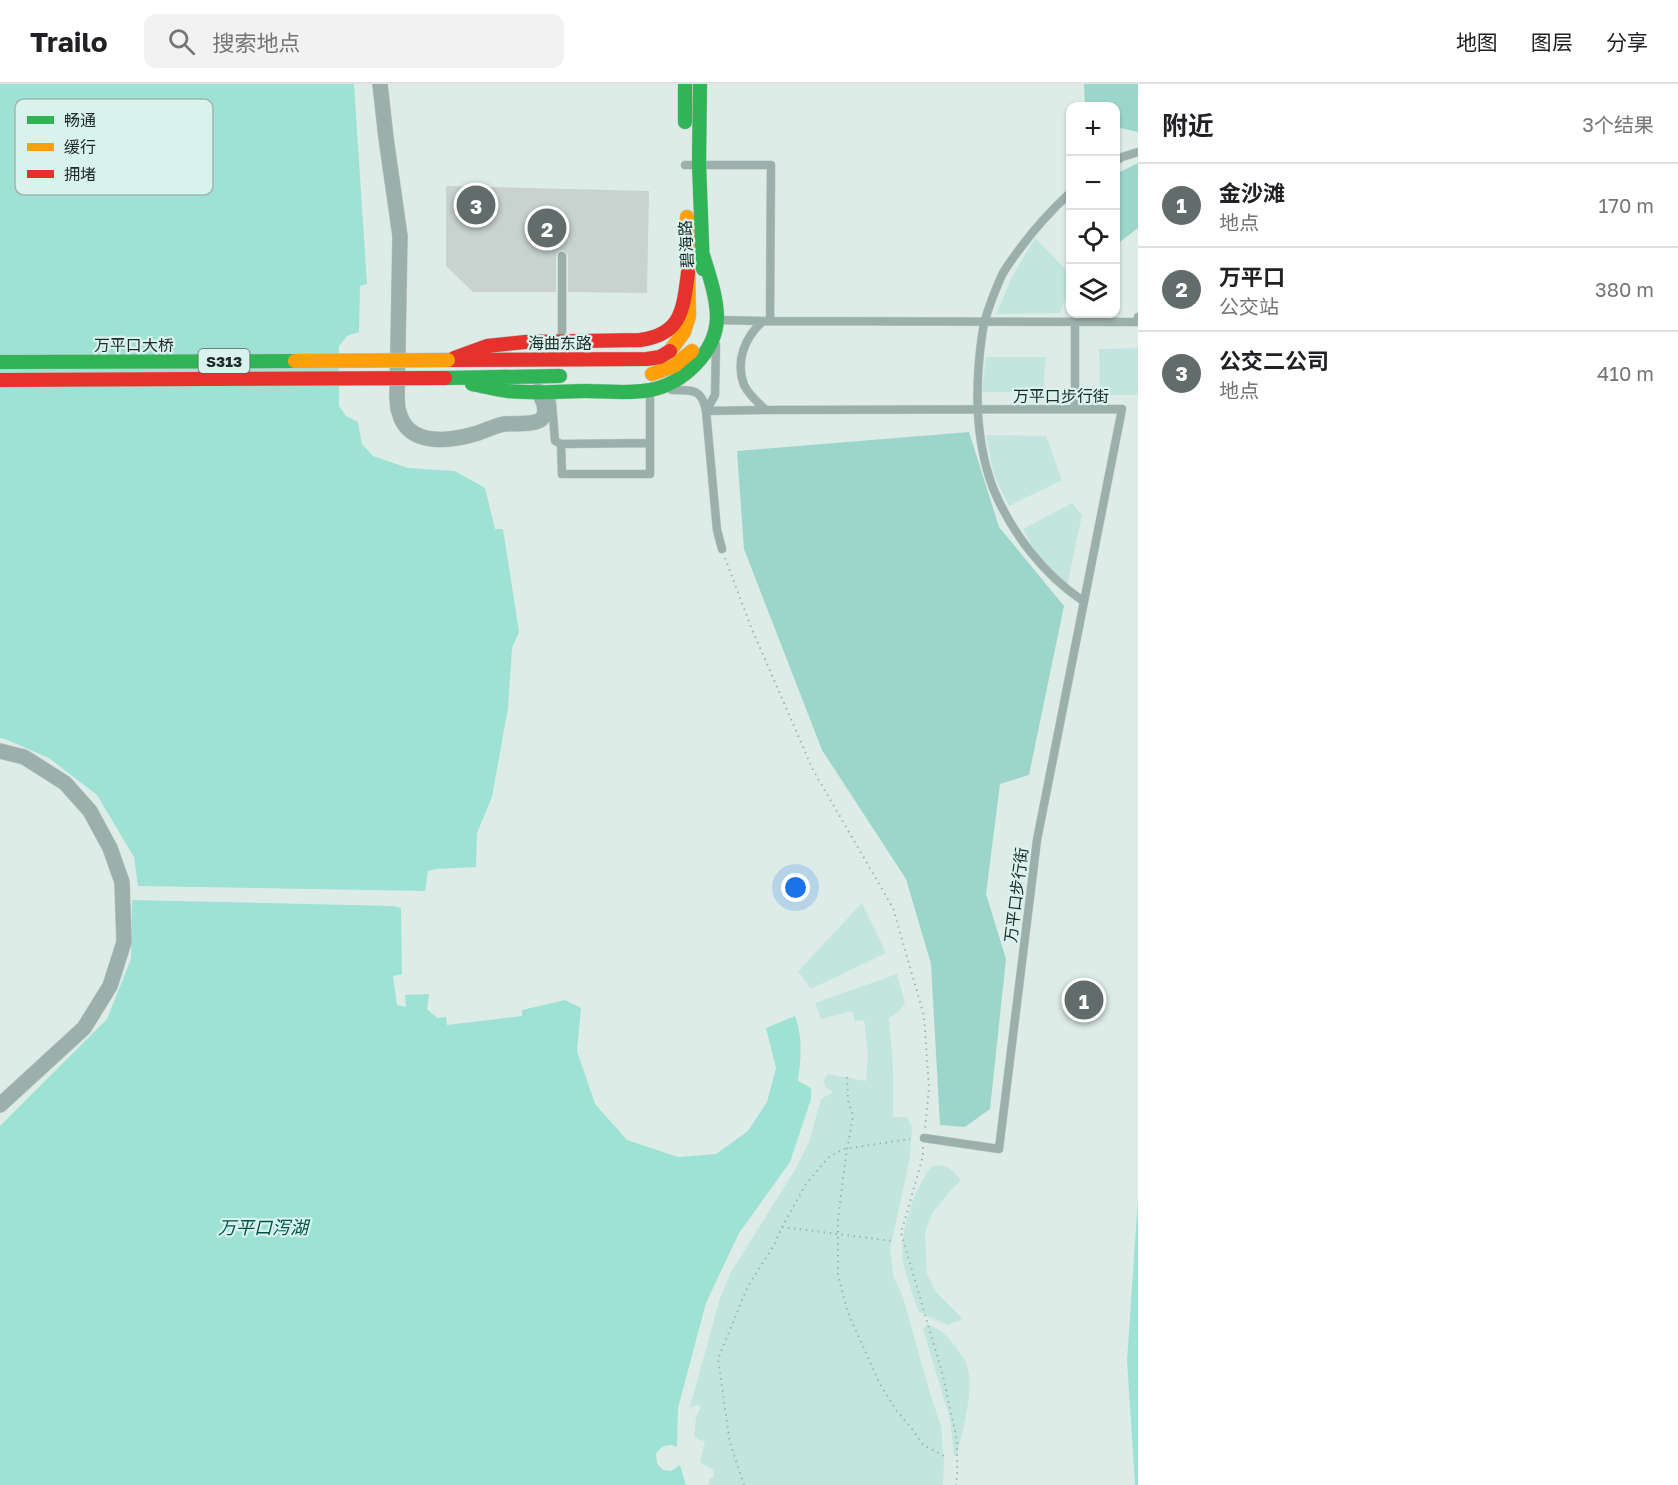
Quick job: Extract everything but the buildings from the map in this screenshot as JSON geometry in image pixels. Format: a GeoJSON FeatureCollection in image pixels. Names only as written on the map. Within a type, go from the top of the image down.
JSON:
{"type":"FeatureCollection","features":[{"type":"Feature","properties":{"kind":"main road"},"geometry":{"type":"LineString","coordinates":[[685,84],[685,130]]}},
{"type":"Feature","properties":{"kind":"main road","name":"碧海路"},"geometry":{"type":"LineString","coordinates":[[646,374],[664,372],[688,356],[702,334],[706,304],[703,255],[689,165],[700,84]]}},
{"type":"Feature","properties":{"kind":"main road","name":"碧海路"},"geometry":{"type":"LineString","coordinates":[[670,351],[681,340],[689,321],[686,208]]}},
{"type":"Feature","properties":{"kind":"main road"},"geometry":{"type":"LineString","coordinates":[[445,378],[500,389],[544,391],[650,390],[674,383],[694,366],[713,336],[717,320],[713,292],[703,255]]}},
{"type":"Feature","properties":{"kind":"main road"},"geometry":{"type":"LineString","coordinates":[[448,360],[487,346],[525,342],[651,340],[667,333],[676,322],[683,307],[688,273]]}},
{"type":"Feature","properties":{"kind":"main road","name":"海曲东路"},"geometry":{"type":"LineString","coordinates":[[448,360],[648,359],[660,357],[670,351]]}},
{"type":"Feature","properties":{"kind":"main road","name":"万平口大桥"},"geometry":{"type":"LineString","coordinates":[[0,362],[448,360]]}},
{"type":"Feature","properties":{"kind":"main road","name":"海曲东路"},"geometry":{"type":"LineString","coordinates":[[445,378],[572,375]]}},
{"type":"Feature","properties":{"kind":"main road","name":"万平口大桥"},"geometry":{"type":"LineString","coordinates":[[0,380],[445,378]]}},
{"type":"Feature","properties":{"kind":"street"},"geometry":{"type":"LineString","coordinates":[[380,84],[400,236],[397,399],[404,425],[414,434],[427,439],[443,440],[476,434],[502,424],[537,422],[543,417],[544,391]]}},
{"type":"Feature","properties":{"kind":"street"},"geometry":{"type":"LineString","coordinates":[[0,752],[24,757],[65,783],[90,811],[110,848],[122,882],[123,942],[110,986],[84,1028],[0,1105]]}},
{"type":"Feature","properties":{"kind":"lane"},"geometry":{"type":"LineString","coordinates":[[1120,158],[1138,152]]}},
{"type":"Feature","properties":{"kind":"lane"},"geometry":{"type":"LineString","coordinates":[[689,165],[771,165],[766,321],[750,334],[741,360],[741,372],[745,386],[754,399],[766,410],[770,410]]}},
{"type":"Feature","properties":{"kind":"lane"},"geometry":{"type":"LineString","coordinates":[[1066,197],[1030,235],[1002,275],[984,321],[978,366],[978,410],[983,453],[993,487],[1007,515],[1024,542],[1045,568],[1065,589],[1083,601]]}},
{"type":"Feature","properties":{"kind":"lane"},"geometry":{"type":"LineString","coordinates":[[562,256],[562,342]]}},
{"type":"Feature","properties":{"kind":"lane"},"geometry":{"type":"LineString","coordinates":[[706,411],[715,395],[717,320],[1137,322],[1138,317]]}},
{"type":"Feature","properties":{"kind":"lane"},"geometry":{"type":"LineString","coordinates":[[1075,409],[1076,322]]}},
{"type":"Feature","properties":{"kind":"lane"},"geometry":{"type":"LineString","coordinates":[[561,444],[562,474],[650,474],[650,390],[692,391],[700,394],[706,411],[717,530],[722,549]]}},
{"type":"Feature","properties":{"kind":"lane"},"geometry":{"type":"LineString","coordinates":[[544,391],[552,403],[555,441],[561,444],[649,443]]}},
{"type":"Feature","properties":{"kind":"lane","name":"万平口步行街"},"geometry":{"type":"LineString","coordinates":[[706,411],[1122,409],[1037,840],[999,1149],[924,1138]]}},
{"type":"Feature","properties":{"kind":"path"},"geometry":{"type":"LineString","coordinates":[[722,549],[751,627],[813,770],[893,908],[924,1016],[929,1088],[924,1138],[922,1156],[901,1233],[942,1372],[957,1440],[956,1485]]}},
{"type":"Feature","properties":{"kind":"path"},"geometry":{"type":"LineString","coordinates":[[847,1077],[848,1100],[854,1116],[845,1162],[838,1220],[838,1275],[848,1313],[880,1384],[896,1410],[922,1444],[948,1458]]}},
{"type":"Feature","properties":{"kind":"path"},"geometry":{"type":"LineString","coordinates":[[744,1485],[730,1443],[718,1359],[748,1286],[774,1245],[806,1184],[829,1157],[844,1149],[910,1139]]}},
{"type":"Feature","properties":{"kind":"path"},"geometry":{"type":"LineString","coordinates":[[782,1227],[892,1241]]}},
{"type":"Feature","properties":{"kind":"shaded area"},"geometry":{"type":"Polygon","coordinates":[[[1084,84],[1138,84],[1138,132],[1120,128],[1120,102],[1085,102],[1084,84]]]}},
{"type":"Feature","properties":{"kind":"shaded area"},"geometry":{"type":"Polygon","coordinates":[[[1138,163],[1138,228],[1120,242],[1120,210],[1120,172],[1138,163]]]}},
{"type":"Feature","properties":{"kind":"shaded area"},"geometry":{"type":"Polygon","coordinates":[[[1035,238],[1066,270],[1066,297],[1060,313],[996,314],[1012,277],[1035,238]]]}},
{"type":"Feature","properties":{"kind":"shaded area"},"geometry":{"type":"Polygon","coordinates":[[[1138,348],[1138,395],[1100,395],[1099,349],[1138,348]]]}},
{"type":"Feature","properties":{"kind":"shaded area"},"geometry":{"type":"Polygon","coordinates":[[[986,357],[1046,357],[1043,392],[982,392],[986,357]]]}},
{"type":"Feature","properties":{"kind":"shaded area"},"geometry":{"type":"Polygon","coordinates":[[[969,432],[999,527],[1064,606],[1029,775],[1000,784],[986,894],[1006,959],[990,1109],[965,1127],[940,1125],[931,964],[906,879],[822,750],[744,549],[737,451],[969,432]]]}},
{"type":"Feature","properties":{"kind":"shaded area"},"geometry":{"type":"Polygon","coordinates":[[[986,435],[1046,436],[1062,480],[1009,506],[994,476],[986,435]]]}},
{"type":"Feature","properties":{"kind":"shaded area"},"geometry":{"type":"Polygon","coordinates":[[[1072,503],[1082,515],[1067,586],[1033,548],[1023,529],[1072,503]]]}},
{"type":"Feature","properties":{"kind":"shaded area"},"geometry":{"type":"Polygon","coordinates":[[[862,903],[886,953],[811,989],[798,971],[862,903]]]}},
{"type":"Feature","properties":{"kind":"shaded area"},"geometry":{"type":"Polygon","coordinates":[[[897,974],[905,1003],[889,1018],[893,1066],[893,1117],[907,1117],[912,1127],[910,1158],[890,1249],[894,1278],[903,1297],[941,1426],[944,1461],[943,1485],[708,1485],[714,1476],[713,1469],[702,1464],[700,1460],[705,1441],[694,1436],[696,1416],[701,1407],[699,1405],[690,1407],[720,1298],[731,1272],[796,1168],[809,1142],[821,1099],[833,1092],[825,1087],[824,1080],[828,1074],[866,1081],[868,1055],[864,1020],[855,1021],[852,1011],[821,1019],[815,1003],[897,974]]]}},
{"type":"Feature","properties":{"kind":"shaded area"},"geometry":{"type":"Polygon","coordinates":[[[940,1165],[952,1170],[961,1181],[933,1212],[925,1232],[927,1274],[936,1292],[963,1319],[947,1325],[918,1311],[904,1267],[902,1249],[909,1211],[919,1187],[931,1167],[940,1165]]]}},
{"type":"Feature","properties":{"kind":"shaded area"},"geometry":{"type":"Polygon","coordinates":[[[927,1324],[947,1336],[953,1343],[965,1361],[969,1373],[969,1396],[957,1456],[954,1456],[950,1419],[923,1329],[927,1324]]]}},
{"type":"Feature","properties":{"kind":"water"},"geometry":{"type":"Polygon","coordinates":[[[0,84],[354,84],[367,284],[360,286],[359,332],[347,336],[339,346],[339,406],[346,416],[358,422],[362,444],[373,456],[408,468],[455,471],[485,488],[495,529],[503,529],[519,632],[512,648],[508,708],[492,797],[477,833],[476,867],[428,871],[425,891],[138,886],[134,857],[97,795],[49,758],[0,738],[0,84]]]}},
{"type":"Feature","properties":{"kind":"water","name":"万平口泻湖"},"geometry":{"type":"Polygon","coordinates":[[[132,900],[401,908],[402,974],[393,976],[397,1005],[406,1007],[405,995],[429,994],[427,1009],[437,1018],[446,1017],[447,1025],[522,1016],[522,1010],[565,1000],[581,1008],[577,1051],[595,1104],[627,1140],[678,1157],[716,1154],[748,1131],[767,1102],[776,1068],[766,1028],[795,1016],[801,1048],[798,1081],[811,1088],[811,1099],[790,1162],[739,1233],[706,1303],[678,1408],[677,1447],[665,1446],[656,1454],[657,1464],[663,1470],[671,1471],[680,1465],[686,1485],[0,1485],[0,1126],[107,1019],[131,959],[132,900]]]}},
{"type":"Feature","properties":{"kind":"water"},"geometry":{"type":"Polygon","coordinates":[[[1138,1198],[1138,1485],[1135,1485],[1127,1360],[1138,1198]]]}},
{"type":"Feature","properties":{"kind":"traffic: fast"},"geometry":{"type":"LineString","coordinates":[[685,84],[685,122]]}},
{"type":"Feature","properties":{"kind":"traffic: fast"},"geometry":{"type":"LineString","coordinates":[[700,84],[699,164],[703,269]]}},
{"type":"Feature","properties":{"kind":"traffic: fast"},"geometry":{"type":"LineString","coordinates":[[472,384],[518,392],[626,392],[650,390],[674,381],[696,364],[711,343],[715,331],[716,302],[703,255]]}},
{"type":"Feature","properties":{"kind":"traffic: fast"},"geometry":{"type":"LineString","coordinates":[[0,362],[295,361]]}},
{"type":"Feature","properties":{"kind":"traffic: fast"},"geometry":{"type":"LineString","coordinates":[[445,378],[560,376]]}},
{"type":"Feature","properties":{"kind":"traffic: slow"},"geometry":{"type":"LineString","coordinates":[[670,351],[684,332],[689,316],[687,217]]}},
{"type":"Feature","properties":{"kind":"traffic: slow"},"geometry":{"type":"LineString","coordinates":[[652,374],[674,366],[692,351]]}},
{"type":"Feature","properties":{"kind":"traffic: slow"},"geometry":{"type":"LineString","coordinates":[[295,361],[448,360]]}},
{"type":"Feature","properties":{"kind":"traffic: jam"},"geometry":{"type":"LineString","coordinates":[[454,358],[487,346],[525,342],[640,340],[654,337],[665,332],[678,318],[682,309],[688,273]]}},
{"type":"Feature","properties":{"kind":"traffic: jam"},"geometry":{"type":"LineString","coordinates":[[448,360],[647,359],[660,357],[670,351]]}},
{"type":"Feature","properties":{"kind":"traffic: jam"},"geometry":{"type":"LineString","coordinates":[[0,380],[445,378]]}},
{"type":"Feature","properties":{"kind":"place","name":"公交二公司"},"geometry":{"type":"Point","coordinates":[476,205]}},
{"type":"Feature","properties":{"kind":"place","name":"万平口"},"geometry":{"type":"Point","coordinates":[547,228]}},
{"type":"Feature","properties":{"kind":"place","name":"金沙滩"},"geometry":{"type":"Point","coordinates":[1084,1000]}}]}
